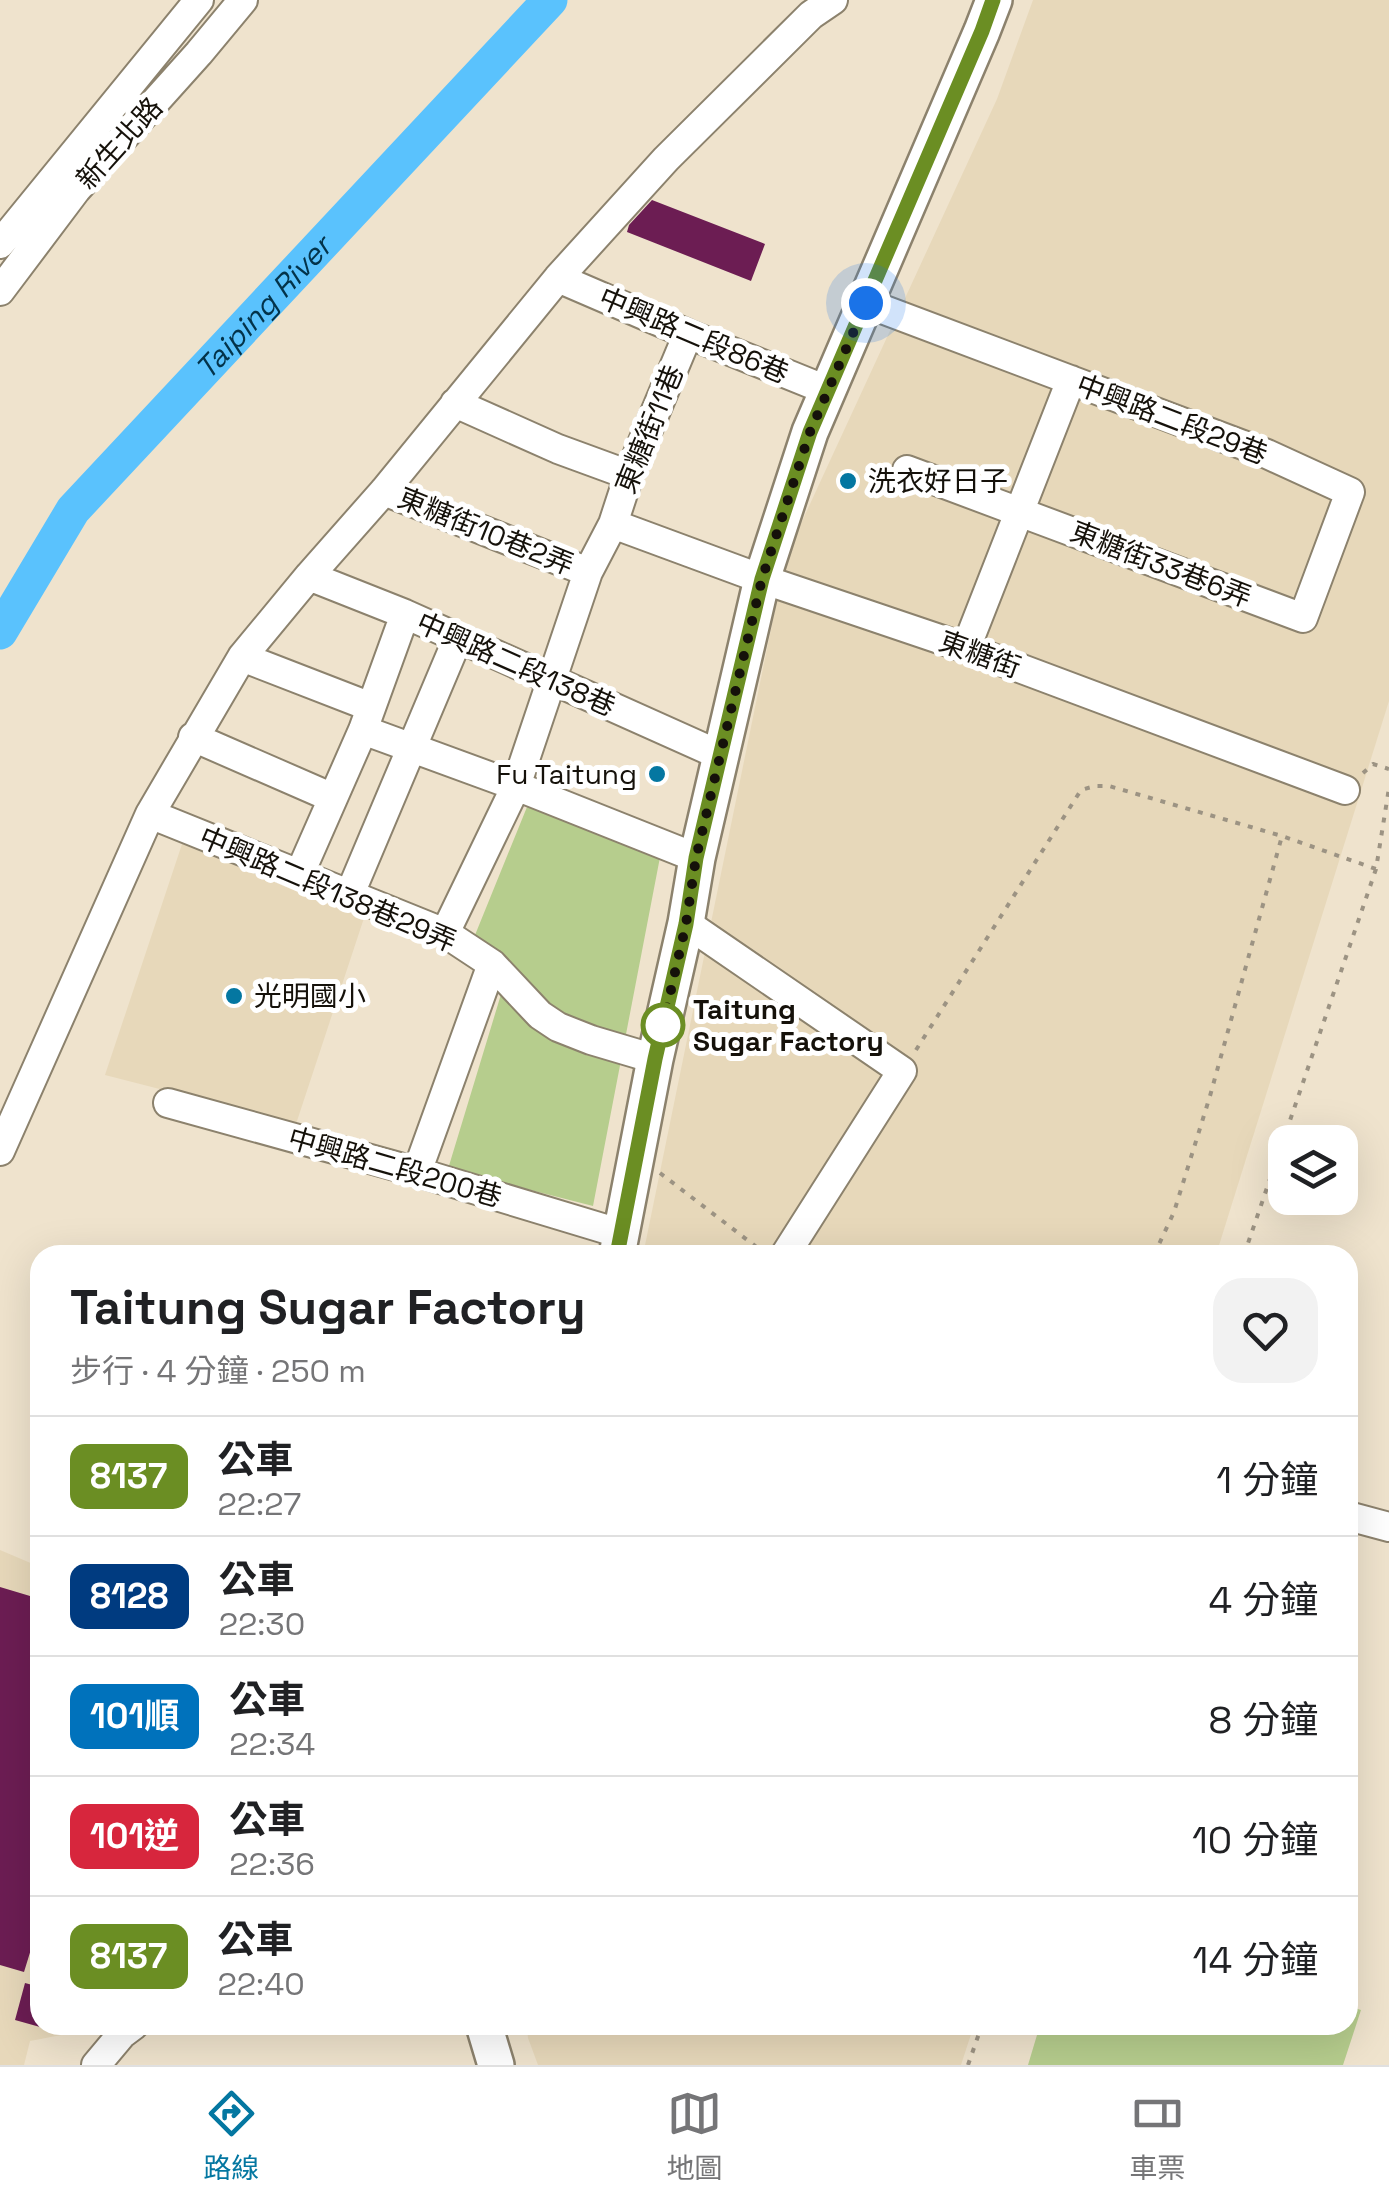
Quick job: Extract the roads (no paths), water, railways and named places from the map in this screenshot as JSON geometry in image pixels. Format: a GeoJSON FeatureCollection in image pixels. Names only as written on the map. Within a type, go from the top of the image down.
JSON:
{"type":"FeatureCollection","features":[{"type":"Feature","properties":{"kind":"main road"},"geometry":{"type":"LineString","coordinates":[[620,1244],[696,858],[762,579],[810,432],[994,0]]}},
{"type":"Feature","properties":{"kind":"main road"},"geometry":{"type":"LineString","coordinates":[[487,2035],[496,2065]]}},
{"type":"Feature","properties":{"kind":"street"},"geometry":{"type":"LineString","coordinates":[[0,244],[199,0]]}},
{"type":"Feature","properties":{"kind":"street","name":"新生北路"},"geometry":{"type":"LineString","coordinates":[[0,291],[76,190],[243,0]]}},
{"type":"Feature","properties":{"kind":"street"},"geometry":{"type":"LineString","coordinates":[[0,1151],[150,814],[242,657],[558,278],[666,159],[811,15],[833,0]]}},
{"type":"Feature","properties":{"kind":"street","name":"中興路二段86巷"},"geometry":{"type":"LineString","coordinates":[[558,278],[829,391]]}},
{"type":"Feature","properties":{"kind":"street","name":"中興路二段29巷"},"geometry":{"type":"LineString","coordinates":[[866,303],[1267,454],[1350,492],[1303,618]]}},
{"type":"Feature","properties":{"kind":"street","name":"東糖街11巷"},"geometry":{"type":"LineString","coordinates":[[444,933],[516,786],[588,572],[613,524],[629,475],[688,334]]}},
{"type":"Feature","properties":{"kind":"street"},"geometry":{"type":"LineString","coordinates":[[966,648],[1070,380]]}},
{"type":"Feature","properties":{"kind":"street"},"geometry":{"type":"LineString","coordinates":[[455,403],[558,449],[629,475]]}},
{"type":"Feature","properties":{"kind":"street","name":"東糖街33巷6弄"},"geometry":{"type":"LineString","coordinates":[[908,470],[1303,618]]}},
{"type":"Feature","properties":{"kind":"street","name":"東糖街10巷2弄"},"geometry":{"type":"LineString","coordinates":[[384,491],[588,572]]}},
{"type":"Feature","properties":{"kind":"street","name":"東糖街"},"geometry":{"type":"LineString","coordinates":[[613,524],[966,648],[1345,790]]}},
{"type":"Feature","properties":{"kind":"street","name":"中興路二段138巷"},"geometry":{"type":"LineString","coordinates":[[309,576],[405,614],[722,756]]}},
{"type":"Feature","properties":{"kind":"street"},"geometry":{"type":"LineString","coordinates":[[300,874],[367,718],[405,614]]}},
{"type":"Feature","properties":{"kind":"street"},"geometry":{"type":"LineString","coordinates":[[349,896],[458,638]]}},
{"type":"Feature","properties":{"kind":"street"},"geometry":{"type":"LineString","coordinates":[[242,657],[367,718],[414,748],[696,858]]}},
{"type":"Feature","properties":{"kind":"street"},"geometry":{"type":"LineString","coordinates":[[193,737],[333,798]]}},
{"type":"Feature","properties":{"kind":"street","name":"中興路二段138巷29弄"},"geometry":{"type":"LineString","coordinates":[[150,814],[444,933],[492,964],[540,1015],[558,1027],[655,1059]]}},
{"type":"Feature","properties":{"kind":"street"},"geometry":{"type":"LineString","coordinates":[[686,924],[902,1071],[791,1245]]}},
{"type":"Feature","properties":{"kind":"street"},"geometry":{"type":"LineString","coordinates":[[417,1172],[492,964]]}},
{"type":"Feature","properties":{"kind":"street","name":"中興路二段200巷"},"geometry":{"type":"LineString","coordinates":[[168,1103],[417,1172],[620,1244]]}},
{"type":"Feature","properties":{"kind":"street"},"geometry":{"type":"LineString","coordinates":[[1358,1519],[1389,1527]]}},
{"type":"Feature","properties":{"kind":"street"},"geometry":{"type":"LineString","coordinates":[[96,2065],[121,2035]]}},
{"type":"Feature","properties":{"kind":"waterway","name":"Taiping River"},"geometry":{"type":"LineString","coordinates":[[0,632],[73,510],[550,0]]}},
{"type":"Feature","properties":{"kind":"place","name":"洗衣好日子"},"geometry":{"type":"Point","coordinates":[848,481]}},
{"type":"Feature","properties":{"kind":"place","name":"Fu Taitung"},"geometry":{"type":"Point","coordinates":[657,774]}},
{"type":"Feature","properties":{"kind":"place","name":"光明國小"},"geometry":{"type":"Point","coordinates":[234,996]}},
{"type":"Feature","properties":{"kind":"place","name":"Taitung Sugar Factory"},"geometry":{"type":"Point","coordinates":[663,1025]}}]}
